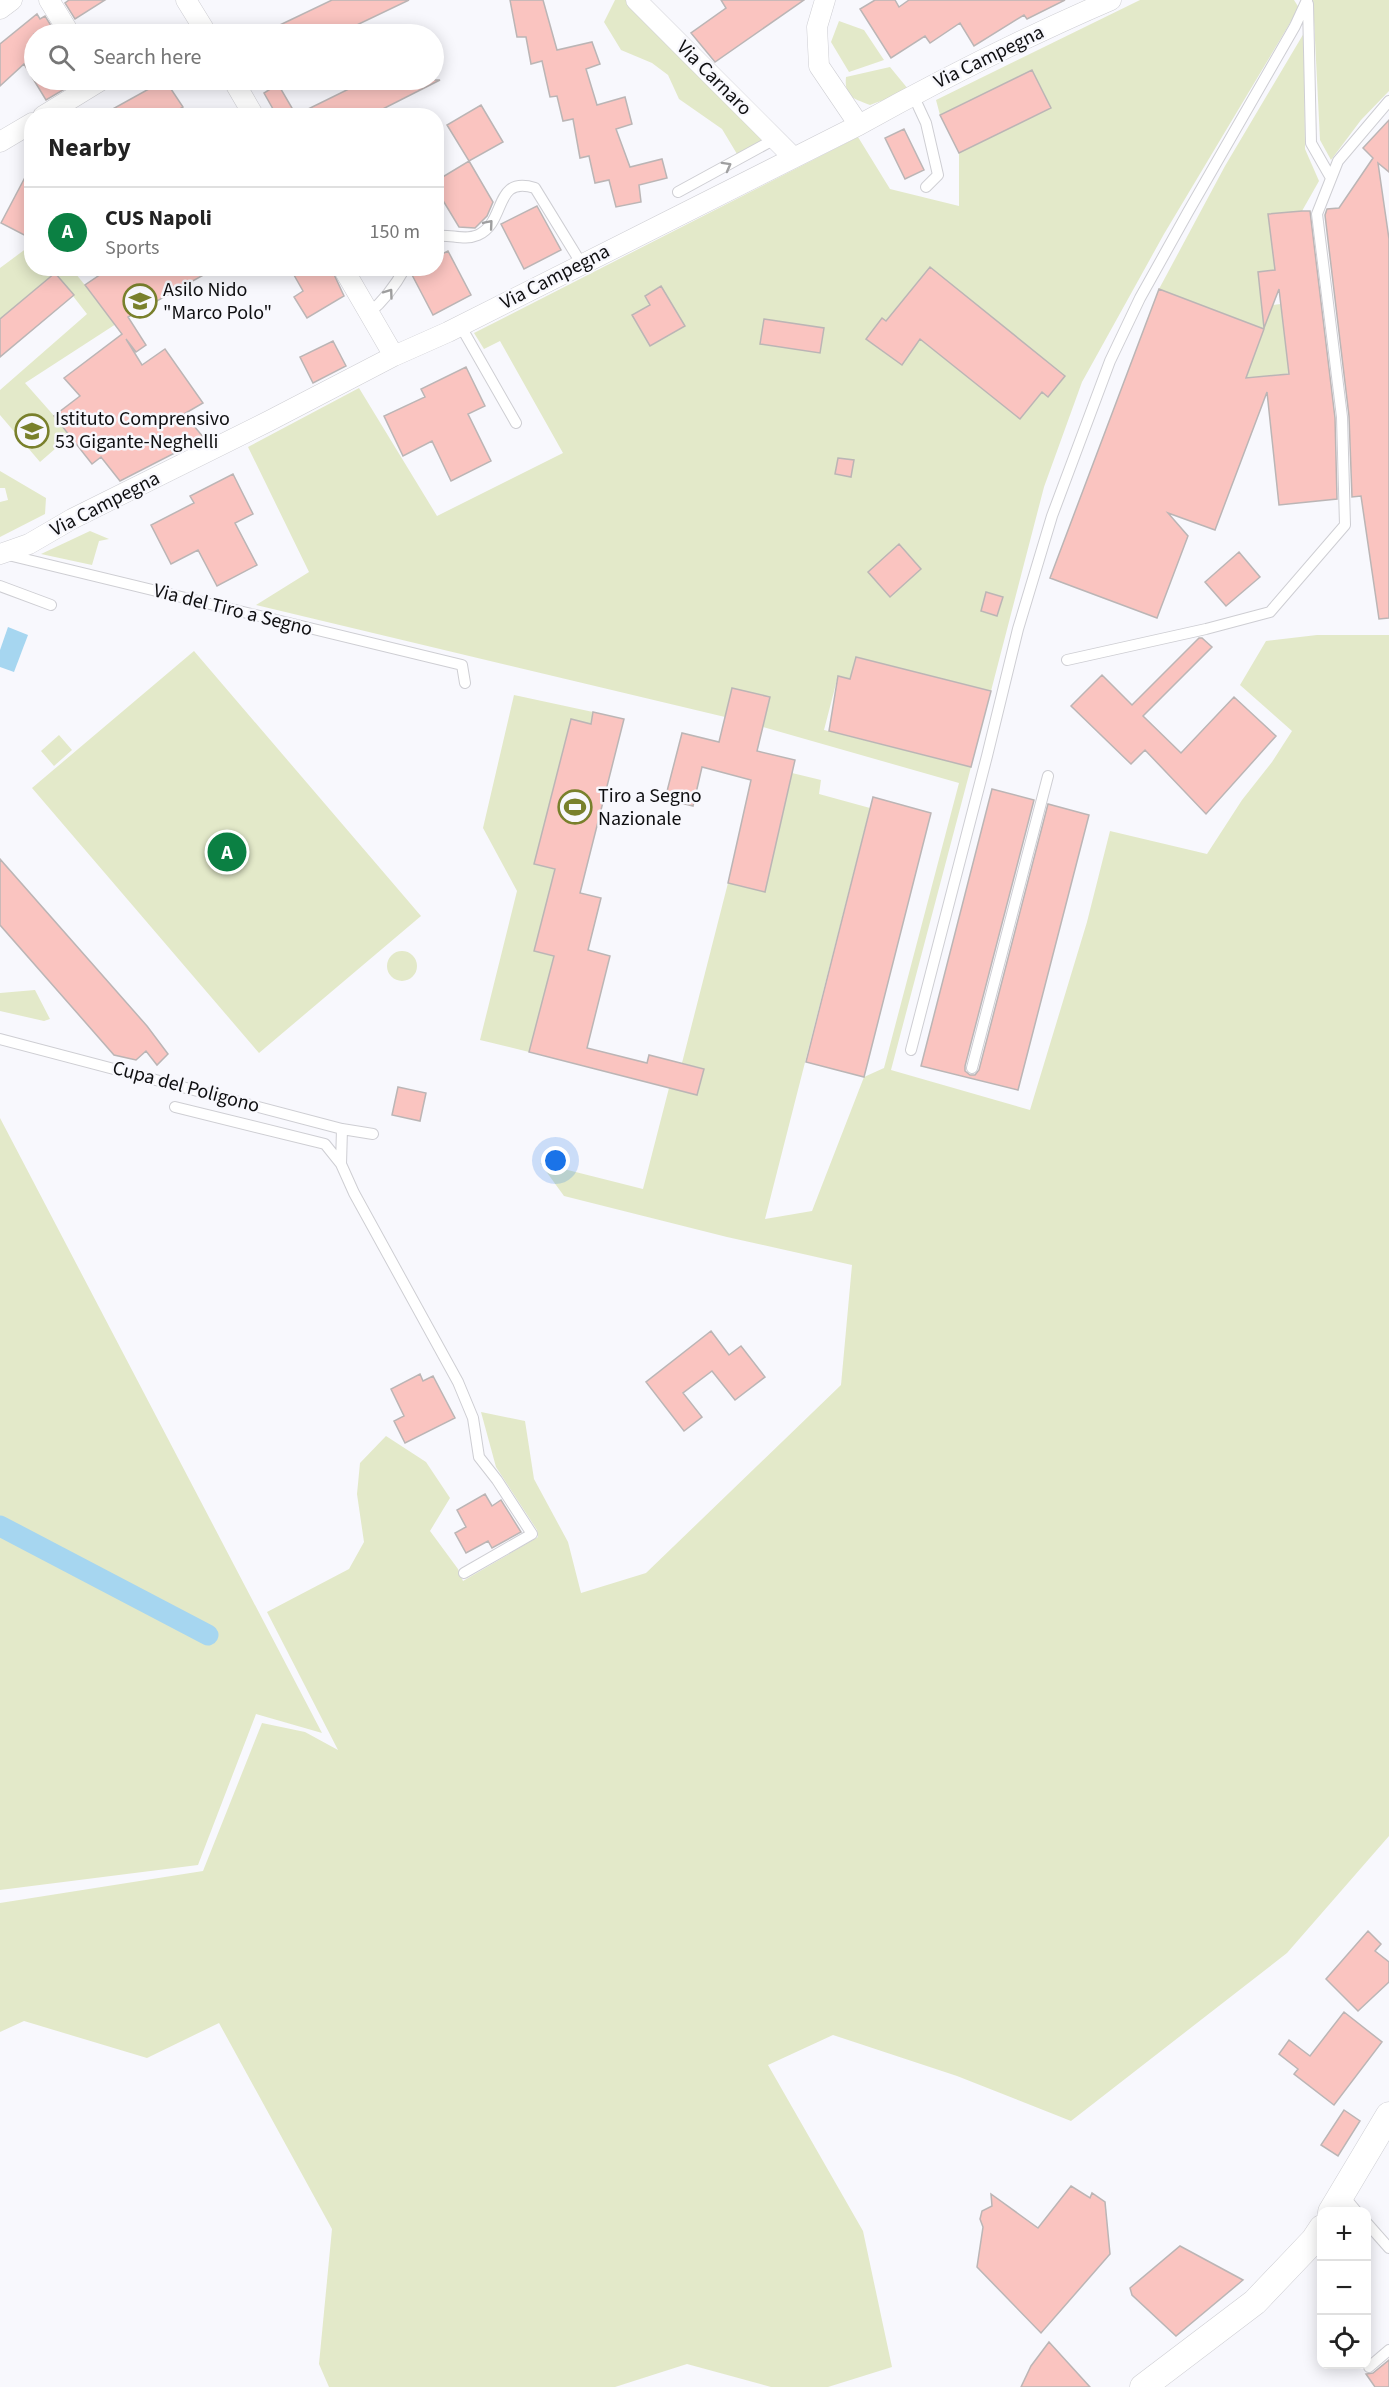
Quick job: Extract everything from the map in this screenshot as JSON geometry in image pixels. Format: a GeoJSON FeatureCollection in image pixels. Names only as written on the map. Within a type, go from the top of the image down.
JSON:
{"type":"FeatureCollection","features":[{"type":"Feature","properties":{"kind":"street"},"geometry":{"type":"LineString","coordinates":[[0,9],[12,0]]}},
{"type":"Feature","properties":{"kind":"street"},"geometry":{"type":"LineString","coordinates":[[49,0],[64,24]]}},
{"type":"Feature","properties":{"kind":"street"},"geometry":{"type":"LineString","coordinates":[[186,0],[201,24]]}},
{"type":"Feature","properties":{"kind":"street","name":"Via Carnaro"},"geometry":{"type":"LineString","coordinates":[[636,0],[793,157]]}},
{"type":"Feature","properties":{"kind":"street"},"geometry":{"type":"LineString","coordinates":[[825,0],[817,27],[819,66],[859,125]]}},
{"type":"Feature","properties":{"kind":"street","name":"Via Campegna"},"geometry":{"type":"LineString","coordinates":[[2,554],[29,544],[72,519],[394,356],[859,125],[1026,37],[1112,0]]}},
{"type":"Feature","properties":{"kind":"street"},"geometry":{"type":"LineString","coordinates":[[55,108],[83,90]]}},
{"type":"Feature","properties":{"kind":"street"},"geometry":{"type":"LineString","coordinates":[[239,90],[249,108]]}},
{"type":"Feature","properties":{"kind":"street"},"geometry":{"type":"LineString","coordinates":[[0,142],[24,128]]}},
{"type":"Feature","properties":{"kind":"street"},"geometry":{"type":"LineString","coordinates":[[348,276],[394,356]]}},
{"type":"Feature","properties":{"kind":"street"},"geometry":{"type":"LineString","coordinates":[[1344,2206],[1389,2115]]}},
{"type":"Feature","properties":{"kind":"street"},"geometry":{"type":"LineString","coordinates":[[1143,2387],[1255,2302],[1317,2236]]}},
{"type":"Feature","properties":{"kind":"lane"},"geometry":{"type":"LineString","coordinates":[[1307,0],[1311,143],[1331,178]]}},
{"type":"Feature","properties":{"kind":"lane"},"geometry":{"type":"LineString","coordinates":[[911,1050],[1018,629],[1052,516],[1106,372],[1140,298],[1295,26],[1307,0]]}},
{"type":"Feature","properties":{"kind":"lane"},"geometry":{"type":"LineString","coordinates":[[913,95],[926,123],[938,175],[926,187]]}},
{"type":"Feature","properties":{"kind":"lane"},"geometry":{"type":"LineString","coordinates":[[1067,660],[1206,629],[1270,612],[1345,525],[1342,417],[1317,214],[1338,161],[1389,101]]}},
{"type":"Feature","properties":{"kind":"lane"},"geometry":{"type":"LineString","coordinates":[[678,192],[775,139]]}},
{"type":"Feature","properties":{"kind":"lane"},"geometry":{"type":"LineString","coordinates":[[444,236],[468,238],[478,235],[495,219],[506,193],[517,185],[525,185],[535,188],[581,263]]}},
{"type":"Feature","properties":{"kind":"lane"},"geometry":{"type":"LineString","coordinates":[[369,313],[382,303],[400,276]]}},
{"type":"Feature","properties":{"kind":"lane"},"geometry":{"type":"LineString","coordinates":[[460,325],[516,423]]}},
{"type":"Feature","properties":{"kind":"lane","name":"Via del Tiro a Segno"},"geometry":{"type":"LineString","coordinates":[[2,554],[462,665],[465,683]]}},
{"type":"Feature","properties":{"kind":"lane"},"geometry":{"type":"LineString","coordinates":[[0,586],[51,605]]}},
{"type":"Feature","properties":{"kind":"lane"},"geometry":{"type":"LineString","coordinates":[[972,1068],[1048,776]]}},
{"type":"Feature","properties":{"kind":"lane","name":"Cupa del Poligono"},"geometry":{"type":"LineString","coordinates":[[0,1039],[342,1129],[373,1134]]}},
{"type":"Feature","properties":{"kind":"lane"},"geometry":{"type":"LineString","coordinates":[[175,1107],[325,1144],[341,1164],[458,1382],[472,1418],[478,1457],[498,1480],[532,1534],[464,1573]]}},
{"type":"Feature","properties":{"kind":"lane"},"geometry":{"type":"LineString","coordinates":[[341,1164],[342,1129]]}},
{"type":"Feature","properties":{"kind":"lane"},"geometry":{"type":"LineString","coordinates":[[1371,2228],[1389,2248]]}},
{"type":"Feature","properties":{"kind":"lane"},"geometry":{"type":"LineString","coordinates":[[1371,2365],[1389,2350]]}},
{"type":"Feature","properties":{"kind":"green space"},"geometry":{"type":"Polygon","coordinates":[[[615,0],[636,0],[775,139],[740,159],[722,129],[679,99],[668,75],[652,63],[621,50],[604,22],[615,0]]]}},
{"type":"Feature","properties":{"kind":"green space"},"geometry":{"type":"Polygon","coordinates":[[[1140,0],[1294,0],[1299,8],[1164,234],[1082,382],[1044,487],[991,691],[856,657],[850,679],[838,676],[824,730],[971,767],[891,1070],[1030,1110],[1087,922],[1110,831],[1207,854],[1242,800],[1272,762],[1292,731],[1240,685],[1266,641],[1317,635],[1389,635],[1389,1836],[1287,1953],[1071,2121],[957,2076],[833,2035],[768,2065],[863,2231],[892,2367],[828,2387],[771,2387],[687,2364],[615,2387],[329,2387],[319,2364],[332,2229],[219,2023],[147,2058],[24,2021],[0,2032],[0,1903],[203,1871],[262,1723],[305,1732],[338,1750],[267,1612],[349,1569],[364,1542],[357,1494],[360,1463],[386,1436],[426,1462],[450,1498],[430,1531],[458,1569],[463,1581],[538,1537],[537,1530],[496,1467],[481,1412],[525,1421],[534,1479],[568,1542],[581,1593],[646,1573],[841,1385],[852,1265],[727,1237],[564,1196],[540,1163],[643,1189],[669,1088],[697,1095],[703,1069],[682,1063],[728,883],[765,891],[792,773],[821,780],[819,794],[870,808],[765,1219],[812,1211],[864,1077],[884,1068],[959,783],[763,727],[770,697],[732,688],[725,717],[256,605],[309,572],[248,447],[359,388],[437,516],[563,453],[500,341],[484,349],[474,333],[858,137],[890,189],[959,206],[959,153],[1051,108],[1032,70],[940,115],[936,100],[1140,0]]]}},
{"type":"Feature","properties":{"kind":"green space"},"geometry":{"type":"Polygon","coordinates":[[[1313,0],[1389,0],[1389,91],[1361,120],[1331,160],[1320,140],[1313,0]]]}},
{"type":"Feature","properties":{"kind":"green space"},"geometry":{"type":"Polygon","coordinates":[[[839,21],[864,30],[884,60],[849,72],[831,42],[839,21]]]}},
{"type":"Feature","properties":{"kind":"green space"},"geometry":{"type":"Polygon","coordinates":[[[1304,33],[1305,149],[1319,181],[1302,211],[1269,215],[1275,270],[1258,272],[1262,306],[1281,304],[1286,346],[1319,370],[1265,376],[1258,414],[1236,405],[1264,329],[1159,289],[1225,166],[1304,33]]]}},
{"type":"Feature","properties":{"kind":"green space"},"geometry":{"type":"Polygon","coordinates":[[[890,67],[913,95],[870,105],[855,99],[848,93],[846,77],[890,67]]]}},
{"type":"Feature","properties":{"kind":"green space"},"geometry":{"type":"Polygon","coordinates":[[[24,250],[24,276],[51,276],[0,319],[0,268],[24,250]]]}},
{"type":"Feature","properties":{"kind":"green space"},"geometry":{"type":"Polygon","coordinates":[[[57,276],[78,276],[116,324],[25,383],[71,435],[40,462],[0,415],[0,390],[87,314],[57,276]]]}},
{"type":"Feature","properties":{"kind":"green space"},"geometry":{"type":"Polygon","coordinates":[[[0,471],[46,498],[45,514],[0,537],[0,502],[8,500],[5,488],[0,488],[0,471]]]}},
{"type":"Feature","properties":{"kind":"green space"},"geometry":{"type":"Polygon","coordinates":[[[90,531],[109,539],[99,541],[92,565],[41,554],[90,531]]]}},
{"type":"Feature","properties":{"kind":"green space"},"geometry":{"type":"Polygon","coordinates":[[[194,651],[421,916],[259,1053],[32,788],[194,651]]]}},
{"type":"Feature","properties":{"kind":"green space"},"geometry":{"type":"Polygon","coordinates":[[[514,695],[593,712],[591,724],[571,719],[534,864],[555,869],[534,951],[554,956],[529,1052],[480,1040],[517,891],[483,828],[514,695]]]}},
{"type":"Feature","properties":{"kind":"green space"},"geometry":{"type":"Polygon","coordinates":[[[59,735],[72,750],[54,766],[41,751],[59,735]]]}},
{"type":"Feature","properties":{"kind":"green space"},"geometry":{"type":"Polygon","coordinates":[[[402,951],[413,955],[417,966],[413,977],[402,981],[391,977],[387,966],[391,955],[402,951]]]}},
{"type":"Feature","properties":{"kind":"green space"},"geometry":{"type":"Polygon","coordinates":[[[35,990],[50,1019],[44,1021],[0,1011],[0,993],[35,990]]]}},
{"type":"Feature","properties":{"kind":"green space"},"geometry":{"type":"Polygon","coordinates":[[[0,1118],[322,1733],[256,1714],[198,1865],[0,1890],[0,1118]]]}},
{"type":"Feature","properties":{"kind":"water"},"geometry":{"type":"Polygon","coordinates":[[[8,627],[28,635],[14,672],[0,667],[0,650],[8,627]]]}},
{"type":"Feature","properties":{"kind":"building"},"geometry":{"type":"Polygon","coordinates":[[[69,0],[105,0],[75,19],[65,3],[69,0]]]}},
{"type":"Feature","properties":{"kind":"building"},"geometry":{"type":"Polygon","coordinates":[[[332,0],[409,0],[359,24],[282,24],[332,0]]]}},
{"type":"Feature","properties":{"kind":"building"},"geometry":{"type":"Polygon","coordinates":[[[510,0],[543,0],[557,50],[592,42],[600,64],[586,69],[597,105],[625,97],[632,124],[616,129],[630,167],[662,159],[667,178],[639,185],[641,202],[616,207],[609,180],[595,183],[589,156],[580,158],[573,119],[563,121],[557,96],[550,97],[542,61],[531,64],[526,37],[517,37],[510,0]]]}},
{"type":"Feature","properties":{"kind":"building"},"geometry":{"type":"Polygon","coordinates":[[[721,0],[804,0],[715,62],[691,33],[726,8],[721,0]]]}},
{"type":"Feature","properties":{"kind":"building"},"geometry":{"type":"Polygon","coordinates":[[[875,0],[895,0],[899,7],[909,0],[1065,0],[1027,19],[1024,15],[974,46],[960,23],[930,43],[925,36],[891,58],[860,9],[875,0]]]}},
{"type":"Feature","properties":{"kind":"building"},"geometry":{"type":"Polygon","coordinates":[[[37,14],[40,19],[45,16],[50,24],[25,24],[37,14]]]}},
{"type":"Feature","properties":{"kind":"building"},"geometry":{"type":"Polygon","coordinates":[[[24,25],[24,64],[0,86],[0,44],[24,25]]]}},
{"type":"Feature","properties":{"kind":"building"},"geometry":{"type":"Polygon","coordinates":[[[1032,70],[1051,108],[959,153],[940,115],[1032,70]]]}},
{"type":"Feature","properties":{"kind":"building"},"geometry":{"type":"Polygon","coordinates":[[[40,90],[63,90],[46,100],[40,90]]]}},
{"type":"Feature","properties":{"kind":"building"},"geometry":{"type":"Polygon","coordinates":[[[147,90],[172,90],[183,107],[181,108],[114,108],[147,90]]]}},
{"type":"Feature","properties":{"kind":"building"},"geometry":{"type":"Polygon","coordinates":[[[269,90],[281,90],[292,108],[272,108],[264,93],[269,90]]]}},
{"type":"Feature","properties":{"kind":"building"},"geometry":{"type":"Polygon","coordinates":[[[347,90],[420,90],[385,108],[310,108],[347,90]]]}},
{"type":"Feature","properties":{"kind":"building"},"geometry":{"type":"Polygon","coordinates":[[[481,105],[503,142],[469,161],[447,125],[481,105]]]}},
{"type":"Feature","properties":{"kind":"building"},"geometry":{"type":"Polygon","coordinates":[[[1389,120],[1389,172],[1378,163],[1389,239],[1389,618],[1379,619],[1361,496],[1352,497],[1349,416],[1325,215],[1327,209],[1339,208],[1373,158],[1363,148],[1389,120]]]}},
{"type":"Feature","properties":{"kind":"building"},"geometry":{"type":"Polygon","coordinates":[[[904,129],[924,170],[905,179],[885,138],[904,129]]]}},
{"type":"Feature","properties":{"kind":"building"},"geometry":{"type":"Polygon","coordinates":[[[469,161],[493,202],[487,216],[475,228],[459,227],[444,202],[444,176],[469,161]]]}},
{"type":"Feature","properties":{"kind":"building"},"geometry":{"type":"Polygon","coordinates":[[[24,179],[24,235],[1,223],[24,179]]]}},
{"type":"Feature","properties":{"kind":"building"},"geometry":{"type":"Polygon","coordinates":[[[537,206],[561,250],[524,269],[501,224],[537,206]]]}},
{"type":"Feature","properties":{"kind":"building"},"geometry":{"type":"Polygon","coordinates":[[[1310,211],[1335,418],[1337,499],[1279,505],[1267,392],[1215,530],[1168,513],[1188,536],[1157,618],[1050,578],[1159,289],[1264,329],[1246,378],[1289,374],[1279,289],[1264,328],[1258,272],[1275,270],[1268,214],[1310,211]]]}},
{"type":"Feature","properties":{"kind":"building"},"geometry":{"type":"Polygon","coordinates":[[[448,251],[471,295],[433,315],[413,276],[444,276],[444,253],[448,251]]]}},
{"type":"Feature","properties":{"kind":"building"},"geometry":{"type":"Polygon","coordinates":[[[930,267],[1065,376],[1048,397],[1042,392],[1020,419],[920,339],[902,365],[866,339],[882,318],[886,321],[930,267]]]}},
{"type":"Feature","properties":{"kind":"building"},"geometry":{"type":"Polygon","coordinates":[[[51,276],[58,276],[74,295],[0,357],[0,319],[51,276]]]}},
{"type":"Feature","properties":{"kind":"building"},"geometry":{"type":"Polygon","coordinates":[[[98,276],[202,276],[128,317],[146,345],[136,352],[126,339],[142,365],[165,349],[203,403],[184,414],[204,438],[120,481],[101,457],[92,464],[54,416],[80,396],[64,378],[122,334],[85,285],[98,276]]]}},
{"type":"Feature","properties":{"kind":"building"},"geometry":{"type":"Polygon","coordinates":[[[295,276],[335,276],[344,296],[307,318],[294,297],[303,291],[295,276]]]}},
{"type":"Feature","properties":{"kind":"building"},"geometry":{"type":"Polygon","coordinates":[[[661,286],[685,326],[650,346],[632,315],[650,305],[645,296],[661,286]]]}},
{"type":"Feature","properties":{"kind":"building"},"geometry":{"type":"Polygon","coordinates":[[[764,319],[824,328],[820,353],[760,344],[764,319]]]}},
{"type":"Feature","properties":{"kind":"building"},"geometry":{"type":"Polygon","coordinates":[[[333,341],[346,366],[313,383],[300,357],[333,341]]]}},
{"type":"Feature","properties":{"kind":"building"},"geometry":{"type":"Polygon","coordinates":[[[466,367],[485,406],[468,414],[491,461],[451,481],[432,441],[403,456],[384,416],[425,397],[421,389],[466,367]]]}},
{"type":"Feature","properties":{"kind":"building"},"geometry":{"type":"Polygon","coordinates":[[[838,458],[854,460],[851,477],[835,474],[838,458]]]}},
{"type":"Feature","properties":{"kind":"building"},"geometry":{"type":"Polygon","coordinates":[[[233,474],[253,514],[235,523],[257,565],[217,586],[198,550],[171,564],[151,525],[194,503],[190,496],[233,474]]]}},
{"type":"Feature","properties":{"kind":"building"},"geometry":{"type":"Polygon","coordinates":[[[899,544],[921,569],[890,597],[868,572],[899,544]]]}},
{"type":"Feature","properties":{"kind":"building"},"geometry":{"type":"Polygon","coordinates":[[[1239,552],[1260,577],[1226,606],[1205,582],[1239,552]]]}},
{"type":"Feature","properties":{"kind":"building"},"geometry":{"type":"Polygon","coordinates":[[[986,592],[1003,597],[997,616],[981,611],[986,592]]]}},
{"type":"Feature","properties":{"kind":"building"},"geometry":{"type":"Polygon","coordinates":[[[1199,638],[1212,647],[1143,716],[1181,753],[1234,697],[1276,736],[1206,814],[1145,750],[1131,764],[1071,706],[1102,675],[1132,705],[1199,638]]]}},
{"type":"Feature","properties":{"kind":"building"},"geometry":{"type":"Polygon","coordinates":[[[856,657],[991,691],[971,767],[829,731],[838,676],[850,679],[856,657]]]}},
{"type":"Feature","properties":{"kind":"building"},"geometry":{"type":"Polygon","coordinates":[[[732,688],[770,697],[757,751],[795,760],[765,892],[728,883],[751,780],[702,767],[693,806],[665,799],[682,733],[719,742],[732,688]]]}},
{"type":"Feature","properties":{"kind":"building"},"geometry":{"type":"Polygon","coordinates":[[[593,712],[624,719],[580,893],[601,898],[588,950],[610,956],[587,1048],[647,1063],[649,1055],[704,1069],[697,1095],[529,1052],[554,956],[534,951],[555,869],[534,864],[571,719],[591,724],[593,712]]]}},
{"type":"Feature","properties":{"kind":"building"},"geometry":{"type":"Polygon","coordinates":[[[992,789],[1034,800],[965,1066],[965,1071],[970,1075],[975,1075],[979,1070],[1048,804],[1089,815],[1018,1090],[921,1066],[992,789]]]}},
{"type":"Feature","properties":{"kind":"building"},"geometry":{"type":"Polygon","coordinates":[[[873,797],[931,813],[864,1077],[806,1062],[873,797]]]}},
{"type":"Feature","properties":{"kind":"building"},"geometry":{"type":"Polygon","coordinates":[[[0,859],[147,1026],[168,1054],[157,1065],[146,1051],[136,1060],[114,1055],[0,925],[0,859]]]}},
{"type":"Feature","properties":{"kind":"building"},"geometry":{"type":"Polygon","coordinates":[[[398,1087],[426,1093],[420,1121],[392,1115],[398,1087]]]}},
{"type":"Feature","properties":{"kind":"building"},"geometry":{"type":"Polygon","coordinates":[[[711,1331],[729,1355],[741,1346],[765,1377],[735,1400],[712,1371],[683,1393],[702,1417],[684,1431],[646,1382],[711,1331]]]}},
{"type":"Feature","properties":{"kind":"building"},"geometry":{"type":"Polygon","coordinates":[[[420,1374],[423,1381],[433,1376],[455,1418],[405,1443],[394,1421],[404,1416],[391,1389],[420,1374]]]}},
{"type":"Feature","properties":{"kind":"building"},"geometry":{"type":"Polygon","coordinates":[[[485,1494],[492,1506],[501,1500],[521,1532],[492,1548],[488,1541],[466,1553],[455,1533],[466,1527],[457,1510],[485,1494]]]}},
{"type":"Feature","properties":{"kind":"building"},"geometry":{"type":"Polygon","coordinates":[[[1368,1931],[1381,1944],[1375,1951],[1389,1962],[1389,1982],[1358,2011],[1326,1979],[1368,1931]]]}},
{"type":"Feature","properties":{"kind":"building"},"geometry":{"type":"Polygon","coordinates":[[[1344,2012],[1382,2042],[1334,2105],[1294,2074],[1298,2069],[1279,2054],[1289,2040],[1310,2056],[1344,2012]]]}},
{"type":"Feature","properties":{"kind":"building"},"geometry":{"type":"Polygon","coordinates":[[[1344,2110],[1360,2121],[1338,2156],[1321,2145],[1344,2110]]]}},
{"type":"Feature","properties":{"kind":"building"},"geometry":{"type":"Polygon","coordinates":[[[1071,2186],[1090,2198],[1092,2193],[1105,2202],[1110,2254],[1041,2333],[977,2267],[983,2227],[980,2219],[982,2211],[992,2206],[991,2194],[1038,2228],[1071,2186]]]}},
{"type":"Feature","properties":{"kind":"building"},"geometry":{"type":"Polygon","coordinates":[[[1180,2246],[1243,2280],[1176,2336],[1132,2295],[1130,2288],[1180,2246]]]}},
{"type":"Feature","properties":{"kind":"building"},"geometry":{"type":"Polygon","coordinates":[[[1049,2342],[1090,2387],[1021,2387],[1031,2366],[1049,2342]]]}},
{"type":"Feature","properties":{"kind":"building"},"geometry":{"type":"Polygon","coordinates":[[[1389,2360],[1389,2387],[1375,2387],[1366,2374],[1373,2373],[1389,2360]]]}},
{"type":"Feature","properties":{"kind":"waterway"},"geometry":{"type":"LineString","coordinates":[[0,1526],[208,1635]]}},
{"type":"Feature","properties":{"kind":"place","name":"Asilo Nido \"Marco Polo\""},"geometry":{"type":"Point","coordinates":[140,301]}},
{"type":"Feature","properties":{"kind":"place","name":"Istituto Comprensivo 53 Gigante-Neghelli"},"geometry":{"type":"Point","coordinates":[32,431]}},
{"type":"Feature","properties":{"kind":"place","name":"Tiro a Segno Nazionale"},"geometry":{"type":"Point","coordinates":[575,807]}},
{"type":"Feature","properties":{"kind":"place","name":"CUS Napoli"},"geometry":{"type":"Point","coordinates":[227,852]}}]}
